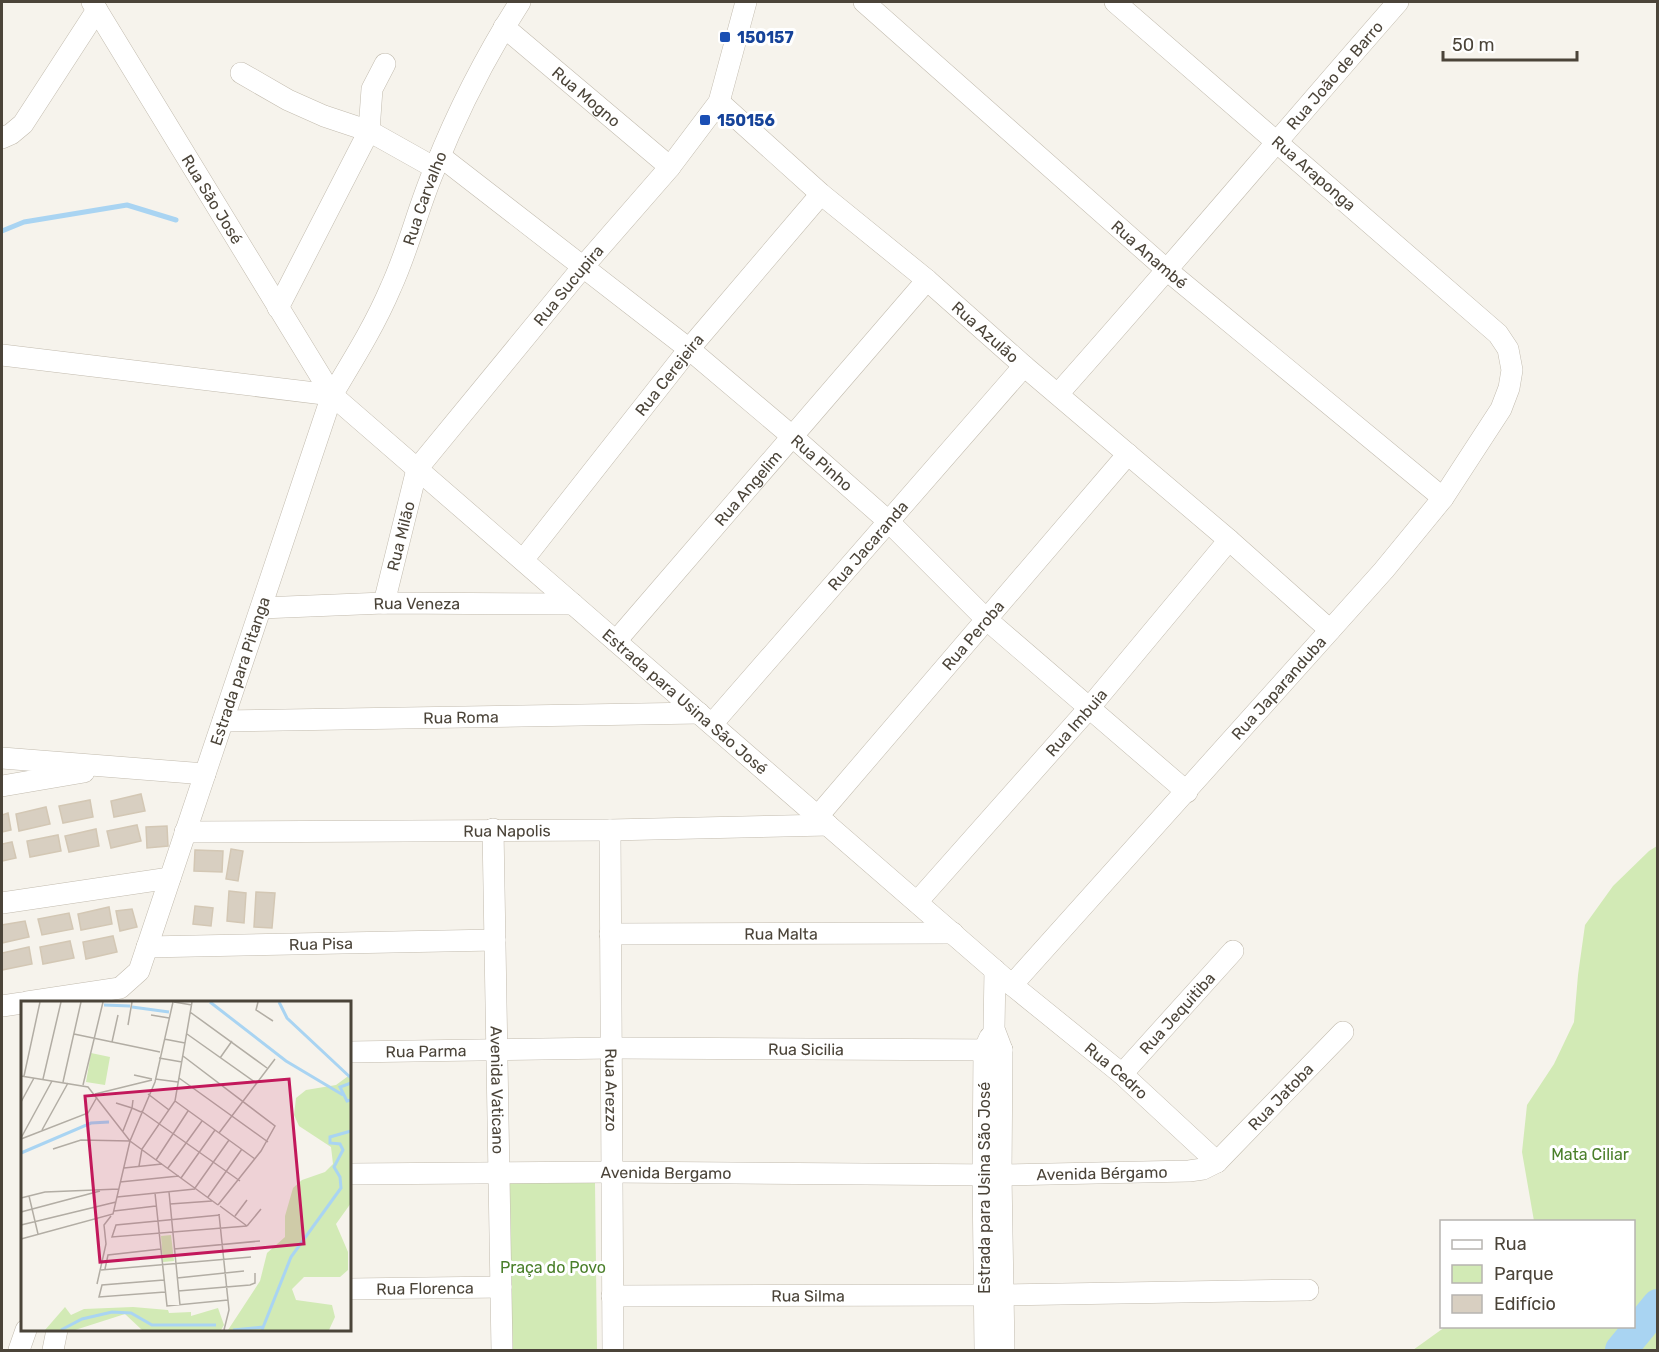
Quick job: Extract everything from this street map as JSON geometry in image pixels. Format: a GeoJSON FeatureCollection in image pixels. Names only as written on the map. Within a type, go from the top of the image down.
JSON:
{"type":"FeatureCollection","features":[{"type":"Feature","properties":{"kind":"street","name":"Rua Carvalho"},"geometry":{"type":"LineString","coordinates":[[332,395],[392,287],[409,246],[437,162],[456,118],[504,27],[520,2]]}},
{"type":"Feature","properties":{"kind":"street"},"geometry":{"type":"LineString","coordinates":[[719,102],[746,2]]}},
{"type":"Feature","properties":{"kind":"street","name":"Rua Anambé"},"geometry":{"type":"LineString","coordinates":[[864,2],[1168,271],[1443,498]]}},
{"type":"Feature","properties":{"kind":"street","name":"Rua Araponga"},"geometry":{"type":"LineString","coordinates":[[1114,2],[1498,334],[1508,349]]}},
{"type":"Feature","properties":{"kind":"street","name":"Rua João de Barro"},"geometry":{"type":"LineString","coordinates":[[1058,394],[1168,271],[1387,5]]}},
{"type":"Feature","properties":{"kind":"street"},"geometry":{"type":"LineString","coordinates":[[2,138],[23,124],[95,6]]}},
{"type":"Feature","properties":{"kind":"street","name":"Rua São José"},"geometry":{"type":"LineString","coordinates":[[95,6],[332,395]]}},
{"type":"Feature","properties":{"kind":"street","name":"Rua Mogno"},"geometry":{"type":"LineString","coordinates":[[504,27],[670,167]]}},
{"type":"Feature","properties":{"kind":"street"},"geometry":{"type":"LineString","coordinates":[[278,308],[369,130],[372,89],[385,64]]}},
{"type":"Feature","properties":{"kind":"street","name":"Rua Pinho"},"geometry":{"type":"LineString","coordinates":[[241,73],[288,100],[324,116],[369,130],[437,162],[582,268],[689,350],[793,437],[888,521],[986,619],[1187,792]]}},
{"type":"Feature","properties":{"kind":"street","name":"Rua Sucupira"},"geometry":{"type":"LineString","coordinates":[[417,469],[582,268],[670,167],[719,102]]}},
{"type":"Feature","properties":{"kind":"street","name":"Rua Azulão"},"geometry":{"type":"LineString","coordinates":[[719,102],[821,194],[927,280],[1330,630]]}},
{"type":"Feature","properties":{"kind":"street","name":"Rua Cerejeira"},"geometry":{"type":"LineString","coordinates":[[523,560],[689,350],[821,194]]}},
{"type":"Feature","properties":{"kind":"street","name":"Rua Angelim"},"geometry":{"type":"LineString","coordinates":[[616,641],[927,280]]}},
{"type":"Feature","properties":{"kind":"street","name":"Rua Japaranduba"},"geometry":{"type":"LineString","coordinates":[[1012,985],[1384,570],[1443,498],[1501,409],[1509,388],[1512,370],[1508,349]]}},
{"type":"Feature","properties":{"kind":"street"},"geometry":{"type":"LineString","coordinates":[[2,355],[332,395]]}},
{"type":"Feature","properties":{"kind":"street","name":"Rua Jacaranda"},"geometry":{"type":"LineString","coordinates":[[706,718],[888,521],[1024,366]]}},
{"type":"Feature","properties":{"kind":"street","name":"Estrada para Usina São José"},"geometry":{"type":"LineString","coordinates":[[332,395],[995,970],[992,1174],[994,1295],[1004,1350]]}},
{"type":"Feature","properties":{"kind":"street","name":"Estrada para Pitanga"},"geometry":{"type":"LineString","coordinates":[[112,995],[139,971],[332,395]]}},
{"type":"Feature","properties":{"kind":"street","name":"Rua Peroba"},"geometry":{"type":"LineString","coordinates":[[823,820],[986,619],[1128,454]]}},
{"type":"Feature","properties":{"kind":"street","name":"Rua Milão"},"geometry":{"type":"LineString","coordinates":[[384,603],[417,469]]}},
{"type":"Feature","properties":{"kind":"street","name":"Rua Imbuia"},"geometry":{"type":"LineString","coordinates":[[917,902],[1090,707],[1229,540]]}},
{"type":"Feature","properties":{"kind":"street","name":"Rua Veneza"},"geometry":{"type":"LineString","coordinates":[[261,609],[384,603],[573,604]]}},
{"type":"Feature","properties":{"kind":"street","name":"Rua Roma"},"geometry":{"type":"LineString","coordinates":[[223,721],[706,718]]}},
{"type":"Feature","properties":{"kind":"street"},"geometry":{"type":"LineString","coordinates":[[2,758],[205,774]]}},
{"type":"Feature","properties":{"kind":"street"},"geometry":{"type":"LineString","coordinates":[[2,786],[115,767]]}},
{"type":"Feature","properties":{"kind":"street","name":"Rua Napolis"},"geometry":{"type":"LineString","coordinates":[[185,832],[610,830],[823,820]]}},
{"type":"Feature","properties":{"kind":"street","name":"Avenida Vaticano"},"geometry":{"type":"LineString","coordinates":[[494,829],[502,1350]]}},
{"type":"Feature","properties":{"kind":"street","name":"Rua Arezzo"},"geometry":{"type":"LineString","coordinates":[[610,830],[613,1350]]}},
{"type":"Feature","properties":{"kind":"street"},"geometry":{"type":"LineString","coordinates":[[2,903],[170,878]]}},
{"type":"Feature","properties":{"kind":"street","name":"Rua Malta"},"geometry":{"type":"LineString","coordinates":[[610,934],[953,933]]}},
{"type":"Feature","properties":{"kind":"street","name":"Rua Pisa"},"geometry":{"type":"LineString","coordinates":[[147,947],[495,940]]}},
{"type":"Feature","properties":{"kind":"street","name":"Rua Jequitiba"},"geometry":{"type":"LineString","coordinates":[[1122,1074],[1233,951]]}},
{"type":"Feature","properties":{"kind":"street"},"geometry":{"type":"LineString","coordinates":[[995,970],[1012,985]]}},
{"type":"Feature","properties":{"kind":"street","name":"Rua Cedro"},"geometry":{"type":"LineString","coordinates":[[1012,985],[1122,1074],[1217,1162]]}},
{"type":"Feature","properties":{"kind":"street"},"geometry":{"type":"LineString","coordinates":[[47,1001],[112,995]]}},
{"type":"Feature","properties":{"kind":"street"},"geometry":{"type":"LineString","coordinates":[[2,1006],[21,1004]]}},
{"type":"Feature","properties":{"kind":"street","name":"Rua Jatoba"},"geometry":{"type":"LineString","coordinates":[[1217,1162],[1343,1032]]}},
{"type":"Feature","properties":{"kind":"street","name":"Rua Parma"},"geometry":{"type":"LineString","coordinates":[[351,1052],[611,1048]]}},
{"type":"Feature","properties":{"kind":"street","name":"Rua Sicilia"},"geometry":{"type":"LineString","coordinates":[[611,1048],[993,1050]]}},
{"type":"Feature","properties":{"kind":"street","name":"Avenida Bérgamo"},"geometry":{"type":"LineString","coordinates":[[992,1174],[1189,1172],[1203,1169],[1217,1162]]}},
{"type":"Feature","properties":{"kind":"street","name":"Avenida Bergamo"},"geometry":{"type":"LineString","coordinates":[[351,1174],[612,1172],[992,1174]]}},
{"type":"Feature","properties":{"kind":"street","name":"Rua Florenca"},"geometry":{"type":"LineString","coordinates":[[351,1290],[501,1287]]}},
{"type":"Feature","properties":{"kind":"street","name":"Rua Silma"},"geometry":{"type":"LineString","coordinates":[[612,1296],[994,1295],[1308,1290]]}},
{"type":"Feature","properties":{"kind":"street","name":"Estrada para Usina São José"},"geometry":{"type":"LineString","coordinates":[[985,1350],[994,1295]]}},
{"type":"Feature","properties":{"kind":"street"},"geometry":{"type":"LineString","coordinates":[[20,1350],[25,1331]]}},
{"type":"Feature","properties":{"kind":"street"},"geometry":{"type":"LineString","coordinates":[[53,1350],[57,1331]]}},
{"type":"Feature","properties":{"kind":"green space","name":"Mata Ciliar"},"geometry":{"type":"Polygon","coordinates":[[[1657,846],[1657,1350],[1413,1350],[1444,1328],[1635,1328],[1635,1220],[1534,1220],[1522,1152],[1527,1105],[1554,1064],[1574,1022],[1585,925],[1613,886],[1657,846]]]}},
{"type":"Feature","properties":{"kind":"green space","name":"Praça do Povo"},"geometry":{"type":"Polygon","coordinates":[[[510,1183],[595,1183],[597,1350],[511,1350],[510,1183]]]}},
{"type":"Feature","properties":{"kind":"building"},"geometry":{"type":"Polygon","coordinates":[[[141,794],[145,811],[114,817],[111,801],[141,794]]]}},
{"type":"Feature","properties":{"kind":"building"},"geometry":{"type":"Polygon","coordinates":[[[90,800],[93,817],[63,823],[59,806],[90,800]]]}},
{"type":"Feature","properties":{"kind":"building"},"geometry":{"type":"Polygon","coordinates":[[[46,807],[50,824],[19,831],[16,814],[46,807]]]}},
{"type":"Feature","properties":{"kind":"building"},"geometry":{"type":"Polygon","coordinates":[[[8,813],[11,830],[2,832],[2,815],[8,813]]]}},
{"type":"Feature","properties":{"kind":"building"},"geometry":{"type":"Polygon","coordinates":[[[137,825],[141,841],[111,848],[107,831],[137,825]]]}},
{"type":"Feature","properties":{"kind":"building"},"geometry":{"type":"Polygon","coordinates":[[[167,826],[168,846],[147,848],[146,827],[167,826]]]}},
{"type":"Feature","properties":{"kind":"building"},"geometry":{"type":"Polygon","coordinates":[[[96,829],[99,846],[69,852],[65,836],[96,829]]]}},
{"type":"Feature","properties":{"kind":"building"},"geometry":{"type":"Polygon","coordinates":[[[58,835],[61,851],[30,857],[27,841],[58,835]]]}},
{"type":"Feature","properties":{"kind":"building"},"geometry":{"type":"Polygon","coordinates":[[[12,842],[16,858],[2,861],[2,844],[12,842]]]}},
{"type":"Feature","properties":{"kind":"building"},"geometry":{"type":"Polygon","coordinates":[[[231,849],[243,851],[238,881],[226,879],[231,849]]]}},
{"type":"Feature","properties":{"kind":"building"},"geometry":{"type":"Polygon","coordinates":[[[195,850],[223,851],[222,872],[194,871],[195,850]]]}},
{"type":"Feature","properties":{"kind":"building"},"geometry":{"type":"Polygon","coordinates":[[[229,891],[246,893],[244,923],[227,921],[229,891]]]}},
{"type":"Feature","properties":{"kind":"building"},"geometry":{"type":"Polygon","coordinates":[[[256,892],[275,893],[272,928],[254,927],[256,892]]]}},
{"type":"Feature","properties":{"kind":"building"},"geometry":{"type":"Polygon","coordinates":[[[195,906],[213,908],[211,926],[193,924],[195,906]]]}},
{"type":"Feature","properties":{"kind":"building"},"geometry":{"type":"Polygon","coordinates":[[[109,907],[112,924],[81,930],[78,914],[109,907]]]}},
{"type":"Feature","properties":{"kind":"building"},"geometry":{"type":"Polygon","coordinates":[[[132,909],[137,927],[120,931],[116,911],[132,909]]]}},
{"type":"Feature","properties":{"kind":"building"},"geometry":{"type":"Polygon","coordinates":[[[69,913],[73,929],[42,935],[38,919],[69,913]]]}},
{"type":"Feature","properties":{"kind":"building"},"geometry":{"type":"Polygon","coordinates":[[[25,921],[29,937],[2,943],[2,925],[25,921]]]}},
{"type":"Feature","properties":{"kind":"building"},"geometry":{"type":"Polygon","coordinates":[[[113,936],[117,952],[86,959],[83,942],[113,936]]]}},
{"type":"Feature","properties":{"kind":"building"},"geometry":{"type":"Polygon","coordinates":[[[70,941],[74,958],[43,964],[40,947],[70,941]]]}},
{"type":"Feature","properties":{"kind":"building"},"geometry":{"type":"Polygon","coordinates":[[[29,947],[32,964],[2,970],[2,953],[29,947]]]}},
{"type":"Feature","properties":{"kind":"waterway"},"geometry":{"type":"LineString","coordinates":[[2,231],[24,222],[127,205],[176,220]]}},
{"type":"Feature","properties":{"kind":"waterway"},"geometry":{"type":"LineString","coordinates":[[1621,1350],[1658,1305]]}},
{"type":"Feature","properties":{"kind":"place","name":"150157"},"geometry":{"type":"Point","coordinates":[725,37]}},
{"type":"Feature","properties":{"kind":"place","name":"150156"},"geometry":{"type":"Point","coordinates":[705,120]}}]}
